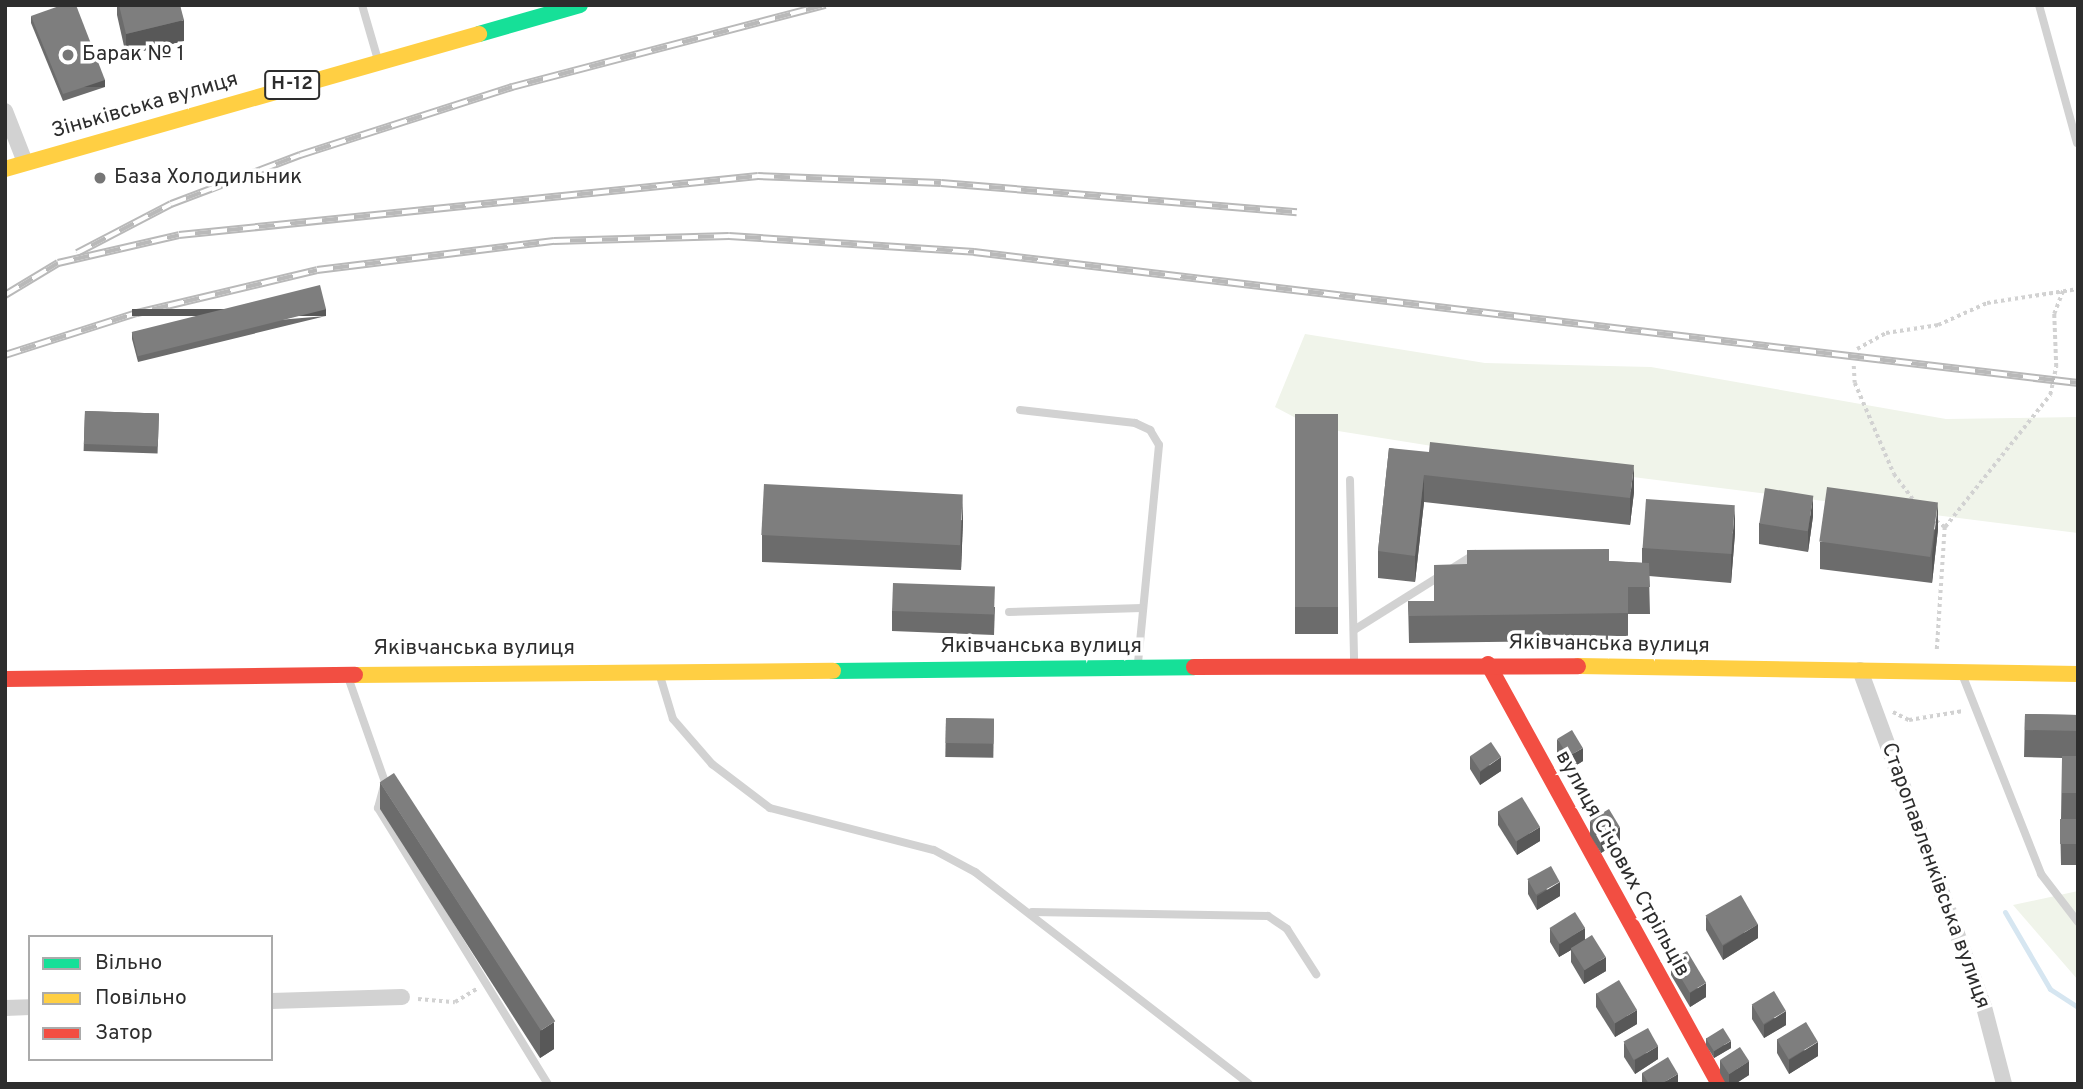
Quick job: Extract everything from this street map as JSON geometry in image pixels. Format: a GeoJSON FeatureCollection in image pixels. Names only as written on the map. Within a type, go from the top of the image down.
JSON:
{"type":"FeatureCollection","features":[{"type":"Feature","properties":{"kind":"street","name":"Зіньківська вулиця"},"geometry":{"type":"LineString","coordinates":[[5,169],[378,60],[580,5]]}},
{"type":"Feature","properties":{"kind":"street"},"geometry":{"type":"LineString","coordinates":[[5,111],[25,162]]}},
{"type":"Feature","properties":{"kind":"street","name":"Яківчанська вулиця"},"geometry":{"type":"LineString","coordinates":[[5,678],[346,671],[1488,664],[2078,674]]}},
{"type":"Feature","properties":{"kind":"street","name":"вулиця Січових Стрільців"},"geometry":{"type":"LineString","coordinates":[[1488,664],[1719,1084]]}},
{"type":"Feature","properties":{"kind":"street","name":"Старопавленківська вулиця"},"geometry":{"type":"LineString","coordinates":[[1860,670],[1984,1007],[2004,1084]]}},
{"type":"Feature","properties":{"kind":"street"},"geometry":{"type":"LineString","coordinates":[[273,1001],[402,997]]}},
{"type":"Feature","properties":{"kind":"street"},"geometry":{"type":"LineString","coordinates":[[5,1008],[28,1007]]}},
{"type":"Feature","properties":{"kind":"lane"},"geometry":{"type":"LineString","coordinates":[[362,5],[378,60]]}},
{"type":"Feature","properties":{"kind":"lane"},"geometry":{"type":"LineString","coordinates":[[2039,5],[2077,143]]}},
{"type":"Feature","properties":{"kind":"lane"},"geometry":{"type":"LineString","coordinates":[[1020,410],[1150,430],[1159,445],[1137,667]]}},
{"type":"Feature","properties":{"kind":"lane"},"geometry":{"type":"LineString","coordinates":[[1349,480],[1354,665]]}},
{"type":"Feature","properties":{"kind":"lane"},"geometry":{"type":"LineString","coordinates":[[1354,630],[1470,554],[1482,554]]}},
{"type":"Feature","properties":{"kind":"lane"},"geometry":{"type":"LineString","coordinates":[[1009,612],[1142,608]]}},
{"type":"Feature","properties":{"kind":"lane"},"geometry":{"type":"LineString","coordinates":[[658,670],[674,719],[712,764],[770,808],[934,850],[1032,912],[1249,1084]]}},
{"type":"Feature","properties":{"kind":"lane"},"geometry":{"type":"LineString","coordinates":[[346,671],[385,782],[378,808],[548,1084]]}},
{"type":"Feature","properties":{"kind":"lane"},"geometry":{"type":"LineString","coordinates":[[1961,672],[2041,874],[2078,922]]}},
{"type":"Feature","properties":{"kind":"lane"},"geometry":{"type":"LineString","coordinates":[[1032,912],[1268,916],[1287,929],[1316,974]]}},
{"type":"Feature","properties":{"kind":"path"},"geometry":{"type":"LineString","coordinates":[[1857,349],[1886,333],[1938,325],[1987,303],[2078,289]]}},
{"type":"Feature","properties":{"kind":"path"},"geometry":{"type":"LineString","coordinates":[[1935,671],[1945,527],[2050,395],[2056,368],[2054,314],[2063,291]]}},
{"type":"Feature","properties":{"kind":"path"},"geometry":{"type":"LineString","coordinates":[[1854,366],[1855,383],[1894,474],[1922,511]]}},
{"type":"Feature","properties":{"kind":"path"},"geometry":{"type":"LineString","coordinates":[[1934,519],[1945,527]]}},
{"type":"Feature","properties":{"kind":"path"},"geometry":{"type":"LineString","coordinates":[[1869,700],[1909,720],[1975,709]]}},
{"type":"Feature","properties":{"kind":"path"},"geometry":{"type":"LineString","coordinates":[[402,997],[455,1002],[486,983]]}},
{"type":"Feature","properties":{"kind":"shaded area"},"geometry":{"type":"Polygon","coordinates":[[[1305,334],[1485,363],[1651,367],[1946,419],[2078,417],[2078,533],[1601,473],[1313,427],[1275,407],[1305,334]]]}},
{"type":"Feature","properties":{"kind":"shaded area"},"geometry":{"type":"Polygon","coordinates":[[[2078,891],[2078,980],[2013,905],[2078,891]]]}},
{"type":"Feature","properties":{"kind":"building","name":"Барак № 1"},"geometry":{"type":"Polygon","coordinates":[[[62,5],[76,5],[105,80],[63,94],[31,16],[62,5]]]}},
{"type":"Feature","properties":{"kind":"building"},"geometry":{"type":"Polygon","coordinates":[[[119,5],[180,5],[184,20],[126,34],[119,5]]]}},
{"type":"Feature","properties":{"kind":"building"},"geometry":{"type":"Polygon","coordinates":[[[320,285],[326,309],[138,356],[132,332],[320,285]]]}},
{"type":"Feature","properties":{"kind":"building"},"geometry":{"type":"Polygon","coordinates":[[[85,411],[159,414],[158,447],[84,444],[85,411]]]}},
{"type":"Feature","properties":{"kind":"building"},"geometry":{"type":"Polygon","coordinates":[[[1295,414],[1338,414],[1338,607],[1295,607],[1295,414]]]}},
{"type":"Feature","properties":{"kind":"building"},"geometry":{"type":"Polygon","coordinates":[[[1430,442],[1634,465],[1630,498],[1424,475],[1415,556],[1378,551],[1389,448],[1429,452],[1430,442]]]}},
{"type":"Feature","properties":{"kind":"building"},"geometry":{"type":"Polygon","coordinates":[[[764,484],[963,494],[960,545],[761,535],[764,484]]]}},
{"type":"Feature","properties":{"kind":"building"},"geometry":{"type":"Polygon","coordinates":[[[1827,487],[1938,503],[1930,557],[1819,541],[1827,487]]]}},
{"type":"Feature","properties":{"kind":"building"},"geometry":{"type":"Polygon","coordinates":[[[1765,488],[1813,496],[1808,531],[1759,524],[1765,488]]]}},
{"type":"Feature","properties":{"kind":"building"},"geometry":{"type":"Polygon","coordinates":[[[1646,499],[1735,505],[1731,554],[1643,548],[1646,499]]]}},
{"type":"Feature","properties":{"kind":"building"},"geometry":{"type":"Polygon","coordinates":[[[1609,549],[1609,561],[1649,563],[1650,587],[1628,587],[1628,613],[1409,616],[1408,601],[1434,601],[1434,565],[1467,564],[1467,550],[1609,549]]]}},
{"type":"Feature","properties":{"kind":"building"},"geometry":{"type":"Polygon","coordinates":[[[893,583],[995,587],[994,615],[892,611],[893,583]]]}},
{"type":"Feature","properties":{"kind":"building"},"geometry":{"type":"Polygon","coordinates":[[[2025,714],[2078,715],[2078,731],[2025,730],[2025,714]]]}},
{"type":"Feature","properties":{"kind":"building"},"geometry":{"type":"Polygon","coordinates":[[[946,718],[994,719],[994,744],[946,743],[946,718]]]}},
{"type":"Feature","properties":{"kind":"building"},"geometry":{"type":"Polygon","coordinates":[[[1572,730],[1583,748],[1568,757],[1557,739],[1572,730]]]}},
{"type":"Feature","properties":{"kind":"building"},"geometry":{"type":"Polygon","coordinates":[[[1491,742],[1501,757],[1480,771],[1470,756],[1491,742]]]}},
{"type":"Feature","properties":{"kind":"building"},"geometry":{"type":"Polygon","coordinates":[[[2062,756],[2078,756],[2078,793],[2062,793],[2062,756]]]}},
{"type":"Feature","properties":{"kind":"building"},"geometry":{"type":"Polygon","coordinates":[[[394,773],[555,1021],[541,1031],[380,782],[394,773]]]}},
{"type":"Feature","properties":{"kind":"building"},"geometry":{"type":"Polygon","coordinates":[[[1522,797],[1540,827],[1516,841],[1498,811],[1522,797]]]}},
{"type":"Feature","properties":{"kind":"building"},"geometry":{"type":"Polygon","coordinates":[[[1609,809],[1620,827],[1601,838],[1590,820],[1609,809]]]}},
{"type":"Feature","properties":{"kind":"building"},"geometry":{"type":"Polygon","coordinates":[[[2060,819],[2078,819],[2078,844],[2060,844],[2060,819]]]}},
{"type":"Feature","properties":{"kind":"building"},"geometry":{"type":"Polygon","coordinates":[[[1551,866],[1560,882],[1536,895],[1527,879],[1551,866]]]}},
{"type":"Feature","properties":{"kind":"building"},"geometry":{"type":"Polygon","coordinates":[[[1741,895],[1758,924],[1722,945],[1705,916],[1741,895]]]}},
{"type":"Feature","properties":{"kind":"building"},"geometry":{"type":"Polygon","coordinates":[[[1575,912],[1585,928],[1560,944],[1550,928],[1575,912]]]}},
{"type":"Feature","properties":{"kind":"building"},"geometry":{"type":"Polygon","coordinates":[[[1592,935],[1606,957],[1585,970],[1571,948],[1592,935]]]}},
{"type":"Feature","properties":{"kind":"building"},"geometry":{"type":"Polygon","coordinates":[[[1687,951],[1706,983],[1690,993],[1671,961],[1687,951]]]}},
{"type":"Feature","properties":{"kind":"building"},"geometry":{"type":"Polygon","coordinates":[[[1619,980],[1637,1010],[1615,1023],[1597,993],[1619,980]]]}},
{"type":"Feature","properties":{"kind":"building"},"geometry":{"type":"Polygon","coordinates":[[[1774,991],[1786,1011],[1764,1024],[1752,1004],[1774,991]]]}},
{"type":"Feature","properties":{"kind":"building"},"geometry":{"type":"Polygon","coordinates":[[[1806,1022],[1818,1042],[1789,1059],[1777,1040],[1806,1022]]]}},
{"type":"Feature","properties":{"kind":"building"},"geometry":{"type":"Polygon","coordinates":[[[1648,1028],[1658,1046],[1634,1060],[1624,1042],[1648,1028]]]}},
{"type":"Feature","properties":{"kind":"building"},"geometry":{"type":"Polygon","coordinates":[[[1723,1028],[1731,1041],[1714,1051],[1706,1039],[1723,1028]]]}},
{"type":"Feature","properties":{"kind":"building"},"geometry":{"type":"Polygon","coordinates":[[[1740,1047],[1749,1061],[1729,1074],[1720,1060],[1740,1047]]]}},
{"type":"Feature","properties":{"kind":"building"},"geometry":{"type":"Polygon","coordinates":[[[1668,1057],[1678,1074],[1661,1084],[1649,1084],[1642,1073],[1668,1057]]]}},
{"type":"Feature","properties":{"kind":"waterway"},"geometry":{"type":"LineString","coordinates":[[2005,912],[2050,989],[2078,1007]]}},
{"type":"Feature","properties":{"kind":"railway"},"geometry":{"type":"LineString","coordinates":[[77,253],[171,204],[300,155],[512,87],[825,5]]}},
{"type":"Feature","properties":{"kind":"railway"},"geometry":{"type":"LineString","coordinates":[[5,295],[58,263],[179,235],[758,176],[941,183],[1297,212]]}},
{"type":"Feature","properties":{"kind":"railway"},"geometry":{"type":"LineString","coordinates":[[5,355],[137,313],[317,270],[554,241],[729,236],[974,252],[2078,383]]}},
{"type":"Feature","properties":{"kind":"traffic: fast"},"geometry":{"type":"LineString","coordinates":[[479,34],[580,5]]}},
{"type":"Feature","properties":{"kind":"traffic: fast"},"geometry":{"type":"LineString","coordinates":[[833,671],[1194,667]]}},
{"type":"Feature","properties":{"kind":"traffic: slow"},"geometry":{"type":"LineString","coordinates":[[5,169],[479,34]]}},
{"type":"Feature","properties":{"kind":"traffic: slow"},"geometry":{"type":"LineString","coordinates":[[1578,666],[2078,674]]}},
{"type":"Feature","properties":{"kind":"traffic: slow"},"geometry":{"type":"LineString","coordinates":[[355,675],[833,671]]}},
{"type":"Feature","properties":{"kind":"traffic: jam"},"geometry":{"type":"LineString","coordinates":[[1488,664],[1719,1084]]}},
{"type":"Feature","properties":{"kind":"traffic: jam"},"geometry":{"type":"LineString","coordinates":[[1194,667],[1578,666]]}},
{"type":"Feature","properties":{"kind":"traffic: jam"},"geometry":{"type":"LineString","coordinates":[[5,679],[355,675]]}},
{"type":"Feature","properties":{"kind":"place","name":"Барак № 1"},"geometry":{"type":"Point","coordinates":[68,55]}},
{"type":"Feature","properties":{"kind":"place","name":"База Холодильник"},"geometry":{"type":"Point","coordinates":[100,178]}}]}
